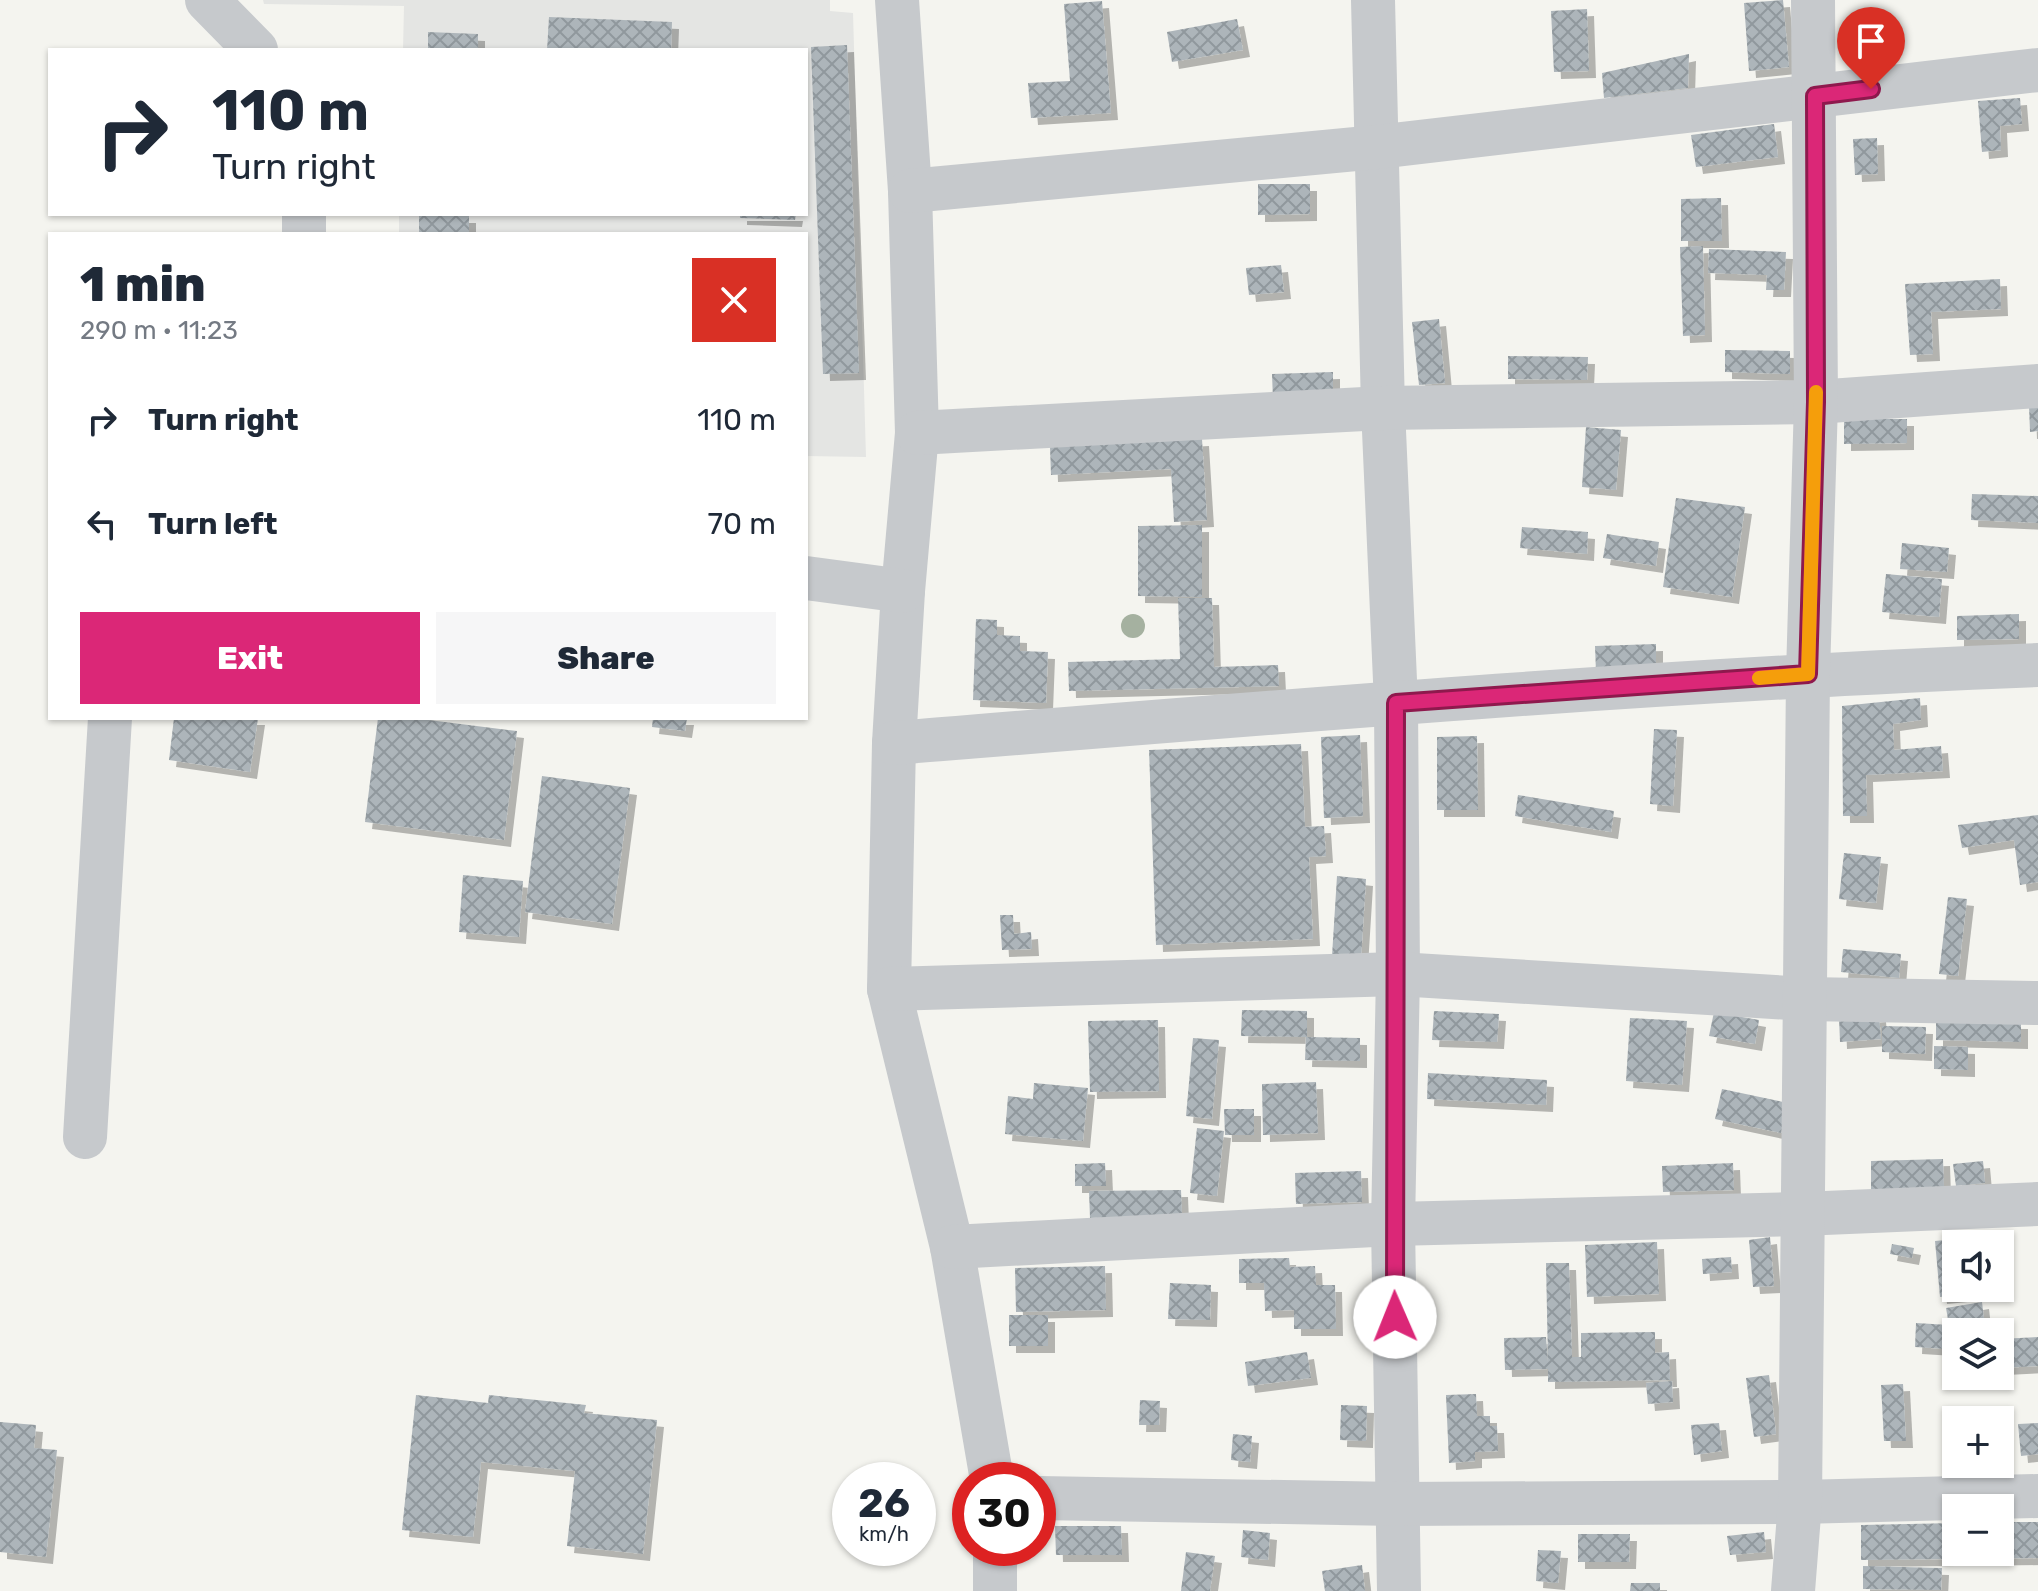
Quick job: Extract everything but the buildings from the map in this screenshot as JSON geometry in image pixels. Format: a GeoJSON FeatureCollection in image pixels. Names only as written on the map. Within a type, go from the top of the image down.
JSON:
{"type":"FeatureCollection","features":[{"type":"Feature","properties":{"kind":"street"},"geometry":{"type":"LineString","coordinates":[[207,0],[254,48]]}},
{"type":"Feature","properties":{"kind":"street"},"geometry":{"type":"LineString","coordinates":[[897,0],[910,191],[917,433],[894,743],[889,989],[952,1247],[989,1462]]}},
{"type":"Feature","properties":{"kind":"street"},"geometry":{"type":"LineString","coordinates":[[1373,0],[1383,408],[1396,703],[1398,974],[1393,1224],[1399,1591]]}},
{"type":"Feature","properties":{"kind":"street"},"geometry":{"type":"LineString","coordinates":[[1793,1591],[1800,1502],[1808,674],[1816,402],[1813,0]]}},
{"type":"Feature","properties":{"kind":"street"},"geometry":{"type":"LineString","coordinates":[[910,191],[1377,147],[2038,70]]}},
{"type":"Feature","properties":{"kind":"street"},"geometry":{"type":"LineString","coordinates":[[917,433],[1383,408],[1816,402],[2038,386]]}},
{"type":"Feature","properties":{"kind":"street"},"geometry":{"type":"LineString","coordinates":[[808,578],[903,591]]}},
{"type":"Feature","properties":{"kind":"street"},"geometry":{"type":"LineString","coordinates":[[894,743],[1808,674],[2038,665]]}},
{"type":"Feature","properties":{"kind":"street"},"geometry":{"type":"LineString","coordinates":[[85,1137],[110,720]]}},
{"type":"Feature","properties":{"kind":"street"},"geometry":{"type":"LineString","coordinates":[[889,989],[1398,974],[1806,999],[2038,1003]]}},
{"type":"Feature","properties":{"kind":"street"},"geometry":{"type":"LineString","coordinates":[[952,1247],[1393,1224],[1801,1214],[2038,1204]]}},
{"type":"Feature","properties":{"kind":"street"},"geometry":{"type":"LineString","coordinates":[[1056,1498],[1398,1504],[1800,1502],[2038,1496]]}},
{"type":"Feature","properties":{"kind":"street"},"geometry":{"type":"LineString","coordinates":[[995,1566],[995,1591]]}},
{"type":"Feature","properties":{"kind":"shaded area"},"geometry":{"type":"Polygon","coordinates":[[[263,0],[830,0],[830,11],[853,13],[866,457],[808,456],[808,232],[399,232],[399,216],[808,216],[808,48],[403,48],[404,6],[264,4],[263,0]]]}},
{"type":"Feature","properties":{"kind":"slow traffic"},"geometry":{"type":"LineString","coordinates":[[1759,678],[1808,674],[1816,392]]}},
{"type":"Feature","properties":{"kind":"route"},"geometry":{"type":"LineString","coordinates":[[1395,1317],[1393,1224],[1398,974],[1396,703],[1808,674],[1816,402],[1815,96],[1871,89]]}}]}
